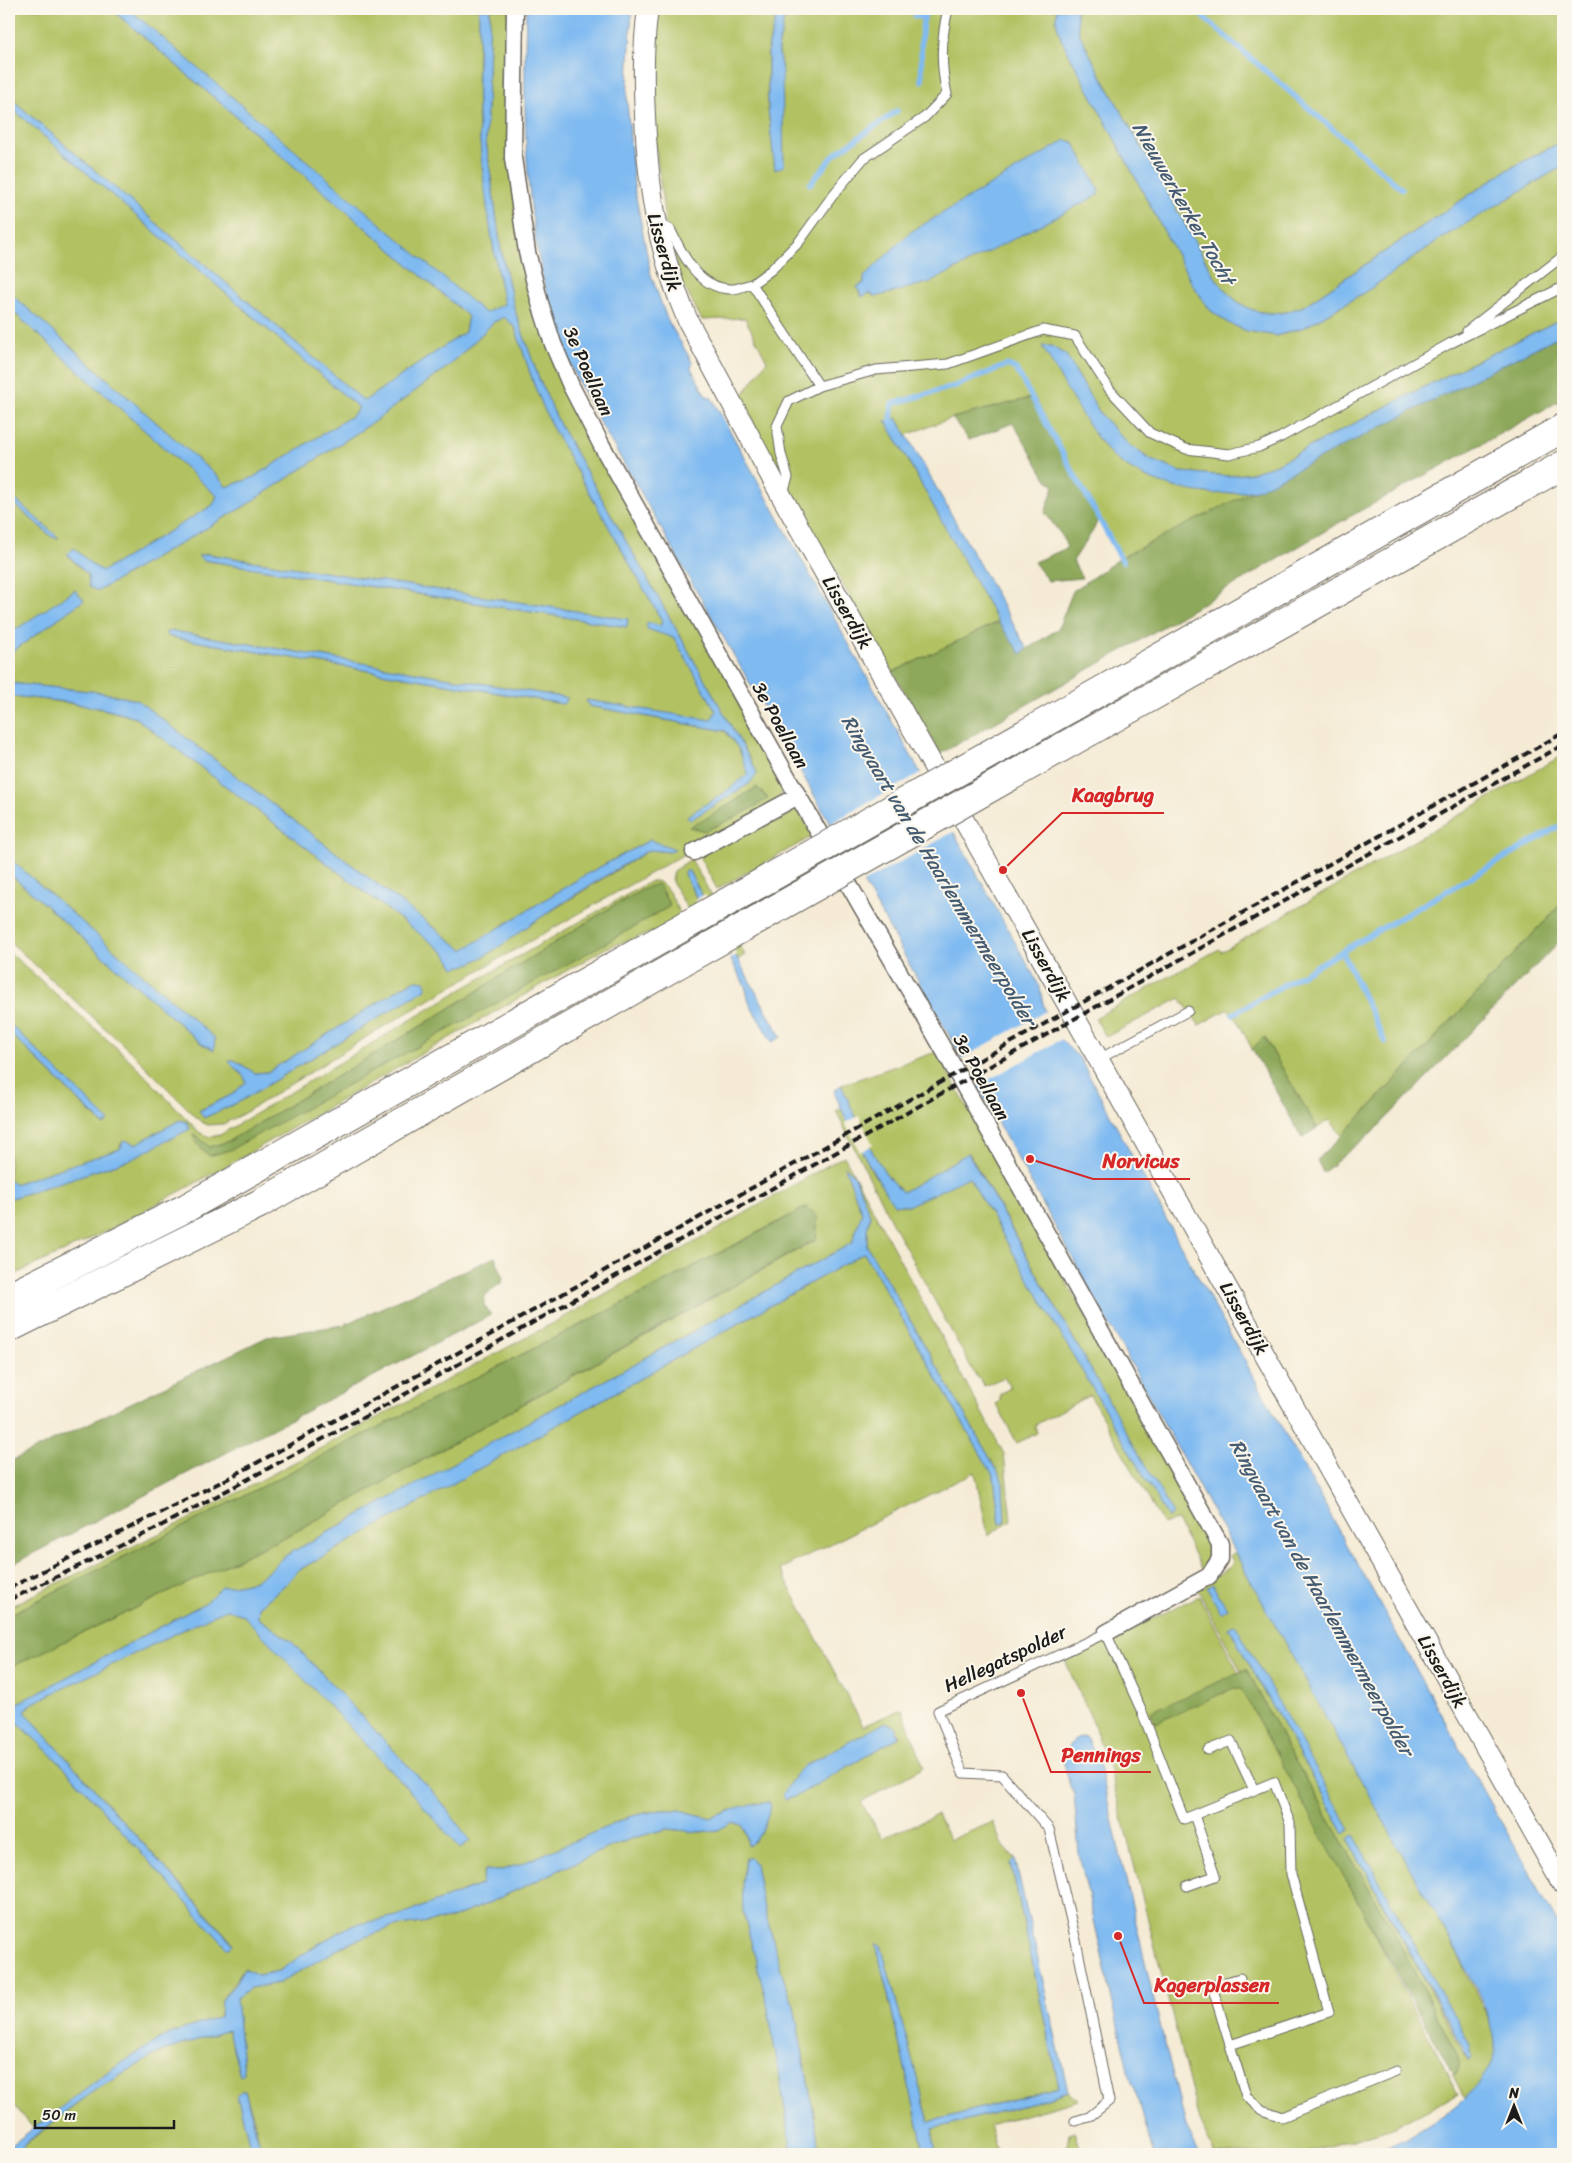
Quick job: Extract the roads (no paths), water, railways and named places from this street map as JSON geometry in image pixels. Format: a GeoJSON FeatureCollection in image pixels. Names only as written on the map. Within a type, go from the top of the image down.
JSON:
{"type":"FeatureCollection","features":[{"type":"Feature","properties":{"kind":"highway"},"geometry":{"type":"LineString","coordinates":[[9,1297],[186,1208],[1563,428]]}},
{"type":"Feature","properties":{"kind":"highway"},"geometry":{"type":"LineString","coordinates":[[9,1328],[259,1204],[682,962],[1563,465]]}},
{"type":"Feature","properties":{"kind":"street","name":"3e Poellaan"},"geometry":{"type":"LineString","coordinates":[[514,9],[513,158],[527,252],[553,344],[571,386],[602,446],[798,796],[949,1059],[1149,1417]]}},
{"type":"Feature","properties":{"kind":"street","name":"Lisserdijk"},"geometry":{"type":"LineString","coordinates":[[648,9],[644,93],[647,158],[655,222],[676,294],[688,321],[782,497],[1562,1882]]}},
{"type":"Feature","properties":{"kind":"street"},"geometry":{"type":"LineString","coordinates":[[694,852],[798,796]]}},
{"type":"Feature","properties":{"kind":"street","name":"Hellegatspolder"},"geometry":{"type":"LineString","coordinates":[[1106,1633],[1209,1576],[1220,1559],[1220,1544],[1149,1417]]}},
{"type":"Feature","properties":{"kind":"lane"},"geometry":{"type":"LineString","coordinates":[[655,222],[670,229],[682,254],[708,285],[730,290],[752,284],[770,270],[799,242],[863,159],[925,117],[947,94],[942,72],[942,32],[948,9]]}},
{"type":"Feature","properties":{"kind":"lane"},"geometry":{"type":"LineString","coordinates":[[1451,344],[1563,256]]}},
{"type":"Feature","properties":{"kind":"lane"},"geometry":{"type":"LineString","coordinates":[[752,284],[819,386]]}},
{"type":"Feature","properties":{"kind":"lane"},"geometry":{"type":"LineString","coordinates":[[782,497],[788,477],[781,454],[777,426],[789,401],[819,386],[876,370],[948,364],[1043,330],[1075,336],[1110,390],[1150,434],[1186,449],[1228,454],[1259,447],[1281,438],[1451,344],[1563,288]]}},
{"type":"Feature","properties":{"kind":"lane"},"geometry":{"type":"LineString","coordinates":[[1099,1059],[1188,1011]]}},
{"type":"Feature","properties":{"kind":"lane"},"geometry":{"type":"LineString","coordinates":[[1106,1633],[1142,1712],[1184,1819],[1274,1782],[1290,1823],[1291,1874],[1329,2012],[1230,2045]]}},
{"type":"Feature","properties":{"kind":"lane","name":"Hellegatspolder"},"geometry":{"type":"LineString","coordinates":[[1075,2121],[1089,2117],[1109,2102],[1076,1941],[1049,1829],[1002,1775],[963,1772],[938,1711],[1106,1633]]}},
{"type":"Feature","properties":{"kind":"lane"},"geometry":{"type":"LineString","coordinates":[[1208,1750],[1231,1741],[1254,1790]]}},
{"type":"Feature","properties":{"kind":"lane"},"geometry":{"type":"LineString","coordinates":[[1187,1886],[1216,1876],[1194,1815]]}},
{"type":"Feature","properties":{"kind":"lane"},"geometry":{"type":"LineString","coordinates":[[1240,1978],[1212,1986],[1246,2096],[1262,2110],[1282,2117],[1396,2071]]}},
{"type":"Feature","properties":{"kind":"water"},"geometry":{"type":"Polygon","coordinates":[[[111,9],[129,9],[485,313],[504,304],[487,208],[478,112],[479,9],[490,9],[486,141],[501,250],[515,311],[539,379],[560,425],[755,768],[757,774],[749,784],[690,820],[687,816],[724,793],[748,774],[739,749],[726,731],[589,706],[586,700],[711,720],[716,711],[674,638],[647,629],[647,622],[660,626],[662,621],[551,425],[534,385],[515,327],[504,317],[494,322],[450,365],[372,423],[243,507],[98,591],[89,587],[88,575],[67,554],[74,548],[92,565],[103,571],[213,505],[217,496],[9,308],[9,292],[220,479],[226,487],[252,478],[353,415],[359,408],[9,106],[9,97],[364,401],[465,332],[468,316],[111,9]]]}},
{"type":"Feature","properties":{"kind":"water","name":"Ringvaart van de Haarlemmermeerpolder"},"geometry":{"type":"Polygon","coordinates":[[[526,9],[632,9],[627,100],[634,187],[651,275],[667,319],[692,362],[691,368],[706,396],[711,397],[1040,987],[1045,1009],[1052,1026],[1063,1042],[1079,1057],[1178,1241],[1563,1933],[1563,2154],[1368,2154],[1404,2139],[1425,2127],[1464,2099],[1479,2082],[1490,2065],[1495,2048],[1488,2016],[1458,1953],[957,1049],[807,781],[687,575],[577,378],[560,338],[548,298],[532,217],[526,134],[526,9]]]}},
{"type":"Feature","properties":{"kind":"water"},"geometry":{"type":"Polygon","coordinates":[[[778,9],[786,9],[778,49],[782,71],[784,166],[775,170],[768,109],[768,48],[778,9]]]}},
{"type":"Feature","properties":{"kind":"water"},"geometry":{"type":"Polygon","coordinates":[[[1057,9],[1076,9],[1079,33],[1099,72],[1213,274],[1232,297],[1248,308],[1257,311],[1281,313],[1302,307],[1505,171],[1563,141],[1563,166],[1440,239],[1370,289],[1305,327],[1277,336],[1247,331],[1228,323],[1210,310],[1193,285],[1061,39],[1056,21],[1057,9]]]}},
{"type":"Feature","properties":{"kind":"water"},"geometry":{"type":"Polygon","coordinates":[[[1066,140],[1073,142],[1099,189],[1098,195],[931,282],[875,297],[870,293],[862,297],[857,287],[864,283],[864,277],[909,233],[1066,140]]]}},
{"type":"Feature","properties":{"kind":"water"},"geometry":{"type":"Polygon","coordinates":[[[1563,318],[1563,334],[1257,490],[1213,494],[1178,488],[1150,479],[1123,464],[1112,455],[1102,444],[1078,408],[1042,346],[1051,346],[1066,355],[1101,415],[1129,445],[1151,460],[1181,472],[1228,476],[1252,473],[1279,463],[1412,393],[1563,318]]]}},
{"type":"Feature","properties":{"kind":"water"},"geometry":{"type":"Polygon","coordinates":[[[897,418],[1027,649],[1021,654],[998,622],[886,421],[897,418]]]}},
{"type":"Feature","properties":{"kind":"water"},"geometry":{"type":"Polygon","coordinates":[[[9,494],[59,538],[52,537],[9,499],[9,494]]]}},
{"type":"Feature","properties":{"kind":"water"},"geometry":{"type":"Polygon","coordinates":[[[207,554],[628,619],[627,627],[203,560],[198,556],[207,554]]]}},
{"type":"Feature","properties":{"kind":"water"},"geometry":{"type":"Polygon","coordinates":[[[75,590],[84,600],[9,654],[9,634],[75,590]]]}},
{"type":"Feature","properties":{"kind":"water"},"geometry":{"type":"Polygon","coordinates":[[[173,631],[568,698],[563,704],[170,637],[165,633],[173,631]]]}},
{"type":"Feature","properties":{"kind":"water"},"geometry":{"type":"Polygon","coordinates":[[[9,683],[99,692],[137,700],[463,950],[585,875],[650,840],[675,849],[670,852],[649,850],[574,895],[484,956],[464,966],[454,968],[445,953],[136,718],[89,706],[9,696],[9,683]]]}},
{"type":"Feature","properties":{"kind":"water"},"geometry":{"type":"Polygon","coordinates":[[[9,858],[215,1038],[214,1050],[202,1044],[9,873],[9,858]]]}},
{"type":"Feature","properties":{"kind":"water"},"geometry":{"type":"Polygon","coordinates":[[[685,871],[689,871],[781,1037],[772,1042],[750,1005],[745,986],[684,874],[685,871]]]}},
{"type":"Feature","properties":{"kind":"water"},"geometry":{"type":"Polygon","coordinates":[[[417,980],[425,981],[426,989],[241,1101],[204,1118],[199,1111],[233,1094],[246,1082],[229,1060],[234,1060],[255,1073],[268,1072],[407,984],[417,980]]]}},
{"type":"Feature","properties":{"kind":"water"},"geometry":{"type":"Polygon","coordinates":[[[9,1023],[109,1121],[104,1125],[9,1032],[9,1023]]]}},
{"type":"Feature","properties":{"kind":"water"},"geometry":{"type":"Polygon","coordinates":[[[841,1085],[876,1158],[885,1172],[903,1192],[968,1153],[1173,1514],[1168,1518],[969,1177],[908,1206],[894,1205],[861,1150],[840,1106],[834,1091],[841,1085]]]}},
{"type":"Feature","properties":{"kind":"water"},"geometry":{"type":"Polygon","coordinates":[[[180,1120],[187,1122],[190,1129],[129,1160],[9,1199],[9,1180],[14,1184],[120,1149],[124,1140],[136,1144],[180,1120]]]}},
{"type":"Feature","properties":{"kind":"water"},"geometry":{"type":"Polygon","coordinates":[[[844,1165],[855,1177],[870,1215],[867,1230],[867,1246],[1001,1477],[1005,1522],[1000,1524],[994,1477],[864,1253],[297,1571],[287,1583],[259,1607],[258,1618],[292,1642],[441,1801],[470,1841],[460,1848],[399,1779],[243,1615],[226,1609],[29,1705],[25,1712],[233,1944],[228,1949],[66,1769],[9,1714],[9,1708],[205,1603],[221,1587],[256,1580],[269,1571],[283,1557],[852,1243],[862,1213],[844,1165]]]}},
{"type":"Feature","properties":{"kind":"water"},"geometry":{"type":"Polygon","coordinates":[[[1212,1584],[1227,1608],[1221,1613],[1207,1588],[1212,1584]]]}},
{"type":"Feature","properties":{"kind":"water"},"geometry":{"type":"Polygon","coordinates":[[[1235,1624],[1350,1830],[1344,1834],[1229,1628],[1235,1624]]]}},
{"type":"Feature","properties":{"kind":"water"},"geometry":{"type":"Polygon","coordinates":[[[886,1722],[895,1727],[899,1737],[795,1797],[785,1799],[783,1794],[795,1775],[804,1766],[886,1722]]]}},
{"type":"Feature","properties":{"kind":"water"},"geometry":{"type":"Polygon","coordinates":[[[1083,1736],[1087,1737],[1099,1763],[1154,2001],[1186,2126],[1199,2154],[1153,2154],[1140,2104],[1130,2079],[1079,1854],[1074,1793],[1070,1786],[1062,1756],[1075,1739],[1083,1736]]]}},
{"type":"Feature","properties":{"kind":"water"},"geometry":{"type":"Polygon","coordinates":[[[769,1802],[771,1806],[763,1829],[753,1843],[748,1846],[742,1825],[733,1822],[718,1830],[699,1832],[667,1829],[633,1838],[449,1919],[393,1927],[349,1943],[279,1983],[250,1988],[236,1998],[244,2073],[240,2076],[228,2030],[160,2052],[95,2090],[23,2145],[27,2154],[17,2154],[14,2149],[9,2152],[9,2147],[110,2070],[167,2035],[220,2017],[221,2001],[234,1985],[244,1968],[258,1975],[279,1971],[318,1944],[350,1926],[397,1916],[481,1885],[485,1870],[499,1871],[521,1864],[632,1816],[661,1810],[679,1810],[711,1818],[743,1806],[769,1802]]]}},
{"type":"Feature","properties":{"kind":"water"},"geometry":{"type":"Polygon","coordinates":[[[1354,1835],[1470,2045],[1472,2056],[1470,2061],[1348,1839],[1354,1835]]]}},
{"type":"Feature","properties":{"kind":"water"},"geometry":{"type":"Polygon","coordinates":[[[746,1858],[751,1858],[755,1864],[762,1900],[783,1977],[794,2006],[816,2126],[819,2154],[790,2154],[788,2127],[767,2003],[743,1911],[742,1882],[746,1858]]]}},
{"type":"Feature","properties":{"kind":"water"},"geometry":{"type":"Polygon","coordinates":[[[1015,1859],[1068,2091],[1026,2105],[932,2129],[936,2154],[925,2154],[876,1944],[881,1945],[929,2122],[1059,2087],[1011,1863],[1015,1859]]]}},
{"type":"Feature","properties":{"kind":"water"},"geometry":{"type":"Polygon","coordinates":[[[241,2091],[245,2091],[262,2154],[252,2154],[237,2095],[241,2091]]]}},
{"type":"Feature","properties":{"kind":"waterway"},"geometry":{"type":"LineString","coordinates":[[922,81],[921,35],[927,9]]}},
{"type":"Feature","properties":{"kind":"waterway"},"geometry":{"type":"LineString","coordinates":[[1194,9],[1402,189]]}},
{"type":"Feature","properties":{"kind":"waterway"},"geometry":{"type":"LineString","coordinates":[[915,16],[924,18]]}},
{"type":"Feature","properties":{"kind":"waterway"},"geometry":{"type":"LineString","coordinates":[[810,184],[835,154],[897,111]]}},
{"type":"Feature","properties":{"kind":"waterway"},"geometry":{"type":"LineString","coordinates":[[895,426],[891,420],[892,404],[955,386],[1007,365],[1016,369],[1123,562]]}},
{"type":"Feature","properties":{"kind":"waterway"},"geometry":{"type":"LineString","coordinates":[[1233,1014],[1563,824]]}},
{"type":"Feature","properties":{"kind":"waterway"},"geometry":{"type":"LineString","coordinates":[[1342,951],[1385,1042]]}},
{"type":"Feature","properties":{"kind":"railway"},"geometry":{"type":"LineString","coordinates":[[9,1588],[229,1478],[420,1374],[1563,733]]}},
{"type":"Feature","properties":{"kind":"railway"},"geometry":{"type":"LineString","coordinates":[[9,1600],[153,1530],[366,1416],[1563,745]]}},
{"type":"Feature","properties":{"kind":"place","name":"Kaagbrug"},"geometry":{"type":"Point","coordinates":[1003,870]}},
{"type":"Feature","properties":{"kind":"place","name":"Norvicus"},"geometry":{"type":"Point","coordinates":[1030,1159]}},
{"type":"Feature","properties":{"kind":"place","name":"Pennings"},"geometry":{"type":"Point","coordinates":[1021,1693]}},
{"type":"Feature","properties":{"kind":"place","name":"Kagerplassen"},"geometry":{"type":"Point","coordinates":[1118,1936]}},
{"type":"Feature","properties":{"kind":"water label","name":"Nieuwerkerker Tocht"},"geometry":{"type":"Point","coordinates":[1184,203]}}]}
